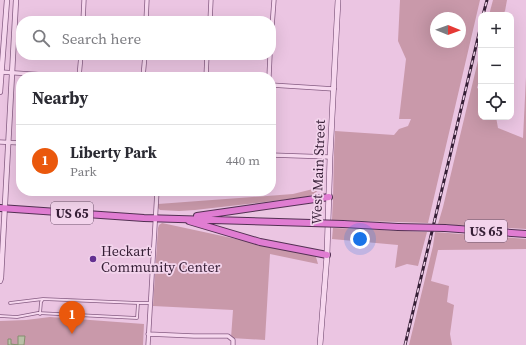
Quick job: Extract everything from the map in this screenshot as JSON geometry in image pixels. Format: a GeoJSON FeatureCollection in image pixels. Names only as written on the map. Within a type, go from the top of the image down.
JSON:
{"type":"FeatureCollection","features":[{"type":"Feature","properties":{"kind":"highway"},"geometry":{"type":"LineString","coordinates":[[179,219],[329,197]]}},
{"type":"Feature","properties":{"kind":"highway","name":"US 65"},"geometry":{"type":"LineString","coordinates":[[3,208],[156,219],[445,228],[526,234]]}},
{"type":"Feature","properties":{"kind":"highway"},"geometry":{"type":"LineString","coordinates":[[179,219],[260,242],[327,255]]}},
{"type":"Feature","properties":{"kind":"main road","name":"West Main Street"},"geometry":{"type":"LineString","coordinates":[[320,345],[327,255],[330,157],[338,0]]}},
{"type":"Feature","properties":{"kind":"street"},"geometry":{"type":"LineString","coordinates":[[0,92],[7,0]]}},
{"type":"Feature","properties":{"kind":"street"},"geometry":{"type":"LineString","coordinates":[[0,281],[16,0]]}},
{"type":"Feature","properties":{"kind":"street"},"geometry":{"type":"LineString","coordinates":[[83,16],[84,0]]}},
{"type":"Feature","properties":{"kind":"street"},"geometry":{"type":"LineString","coordinates":[[146,16],[148,0]]}},
{"type":"Feature","properties":{"kind":"street"},"geometry":{"type":"LineString","coordinates":[[210,16],[211,0]]}},
{"type":"Feature","properties":{"kind":"street"},"geometry":{"type":"LineString","coordinates":[[273,16],[274,0]]}},
{"type":"Feature","properties":{"kind":"street"},"geometry":{"type":"LineString","coordinates":[[79,72],[81,60]]}},
{"type":"Feature","properties":{"kind":"street"},"geometry":{"type":"LineString","coordinates":[[144,72],[145,60]]}},
{"type":"Feature","properties":{"kind":"street"},"geometry":{"type":"LineString","coordinates":[[206,72],[207,60]]}},
{"type":"Feature","properties":{"kind":"street"},"geometry":{"type":"LineString","coordinates":[[270,60],[270,72]]}},
{"type":"Feature","properties":{"kind":"street"},"geometry":{"type":"LineString","coordinates":[[1,72],[16,73]]}},
{"type":"Feature","properties":{"kind":"street"},"geometry":{"type":"LineString","coordinates":[[276,85],[334,89]]}},
{"type":"Feature","properties":{"kind":"street"},"geometry":{"type":"LineString","coordinates":[[0,142],[16,143]]}},
{"type":"Feature","properties":{"kind":"street"},"geometry":{"type":"LineString","coordinates":[[276,155],[330,157]]}},
{"type":"Feature","properties":{"kind":"street"},"geometry":{"type":"LineString","coordinates":[[148,345],[158,196]]}},
{"type":"Feature","properties":{"kind":"street"},"geometry":{"type":"LineString","coordinates":[[148,334],[230,337],[233,340],[233,345]]}},
{"type":"Feature","properties":{"kind":"lane"},"geometry":{"type":"LineString","coordinates":[[10,303],[43,299],[150,303]]}},
{"type":"Feature","properties":{"kind":"lane"},"geometry":{"type":"LineString","coordinates":[[40,314],[41,302],[43,299]]}},
{"type":"Feature","properties":{"kind":"lane"},"geometry":{"type":"LineString","coordinates":[[0,316],[17,317],[40,314],[137,318],[138,303]]}},
{"type":"Feature","properties":{"kind":"shaded area"},"geometry":{"type":"Polygon","coordinates":[[[400,0],[480,0],[428,223],[332,220],[335,131],[394,135],[399,129],[408,126],[411,119],[399,119],[406,59],[398,41],[400,0]]]}},
{"type":"Feature","properties":{"kind":"shaded area"},"geometry":{"type":"Polygon","coordinates":[[[493,0],[507,0],[504,12],[490,12],[493,0]]]}},
{"type":"Feature","properties":{"kind":"shaded area"},"geometry":{"type":"Polygon","coordinates":[[[478,61],[478,120],[497,120],[498,128],[523,138],[526,77],[526,229],[438,224],[478,61]]]}},
{"type":"Feature","properties":{"kind":"shaded area"},"geometry":{"type":"Polygon","coordinates":[[[321,187],[315,193],[307,197],[195,210],[160,210],[158,208],[158,204],[293,194],[321,187]]]}},
{"type":"Feature","properties":{"kind":"shaded area"},"geometry":{"type":"Polygon","coordinates":[[[162,223],[311,255],[316,257],[318,264],[270,254],[265,340],[231,338],[233,310],[153,306],[158,228],[162,223]]]}},
{"type":"Feature","properties":{"kind":"shaded area"},"geometry":{"type":"Polygon","coordinates":[[[333,228],[427,232],[418,266],[407,264],[395,268],[398,245],[332,239],[333,228]]]}},
{"type":"Feature","properties":{"kind":"shaded area"},"geometry":{"type":"Polygon","coordinates":[[[435,232],[526,239],[526,249],[438,250],[431,281],[449,286],[447,302],[454,305],[450,334],[452,345],[409,345],[433,246],[435,232]]]}},
{"type":"Feature","properties":{"kind":"shaded area"},"geometry":{"type":"Polygon","coordinates":[[[50,317],[144,324],[143,345],[0,345],[0,321],[50,317]]]}},
{"type":"Feature","properties":{"kind":"shaded area"},"geometry":{"type":"Polygon","coordinates":[[[18,336],[25,336],[24,345],[18,345],[18,336]]]}},
{"type":"Feature","properties":{"kind":"shaded area"},"geometry":{"type":"Polygon","coordinates":[[[8,339],[11,339],[11,344],[18,345],[8,345],[8,339]]]}},
{"type":"Feature","properties":{"kind":"railway"},"geometry":{"type":"LineString","coordinates":[[484,12],[487,0]]}},
{"type":"Feature","properties":{"kind":"railway"},"geometry":{"type":"LineString","coordinates":[[405,345],[478,38]]}},
{"type":"Feature","properties":{"kind":"place","name":"Heckart Community Center"},"geometry":{"type":"Point","coordinates":[93,259]}},
{"type":"Feature","properties":{"kind":"place","name":"Liberty Park"},"geometry":{"type":"Point","coordinates":[72,334]}}]}
